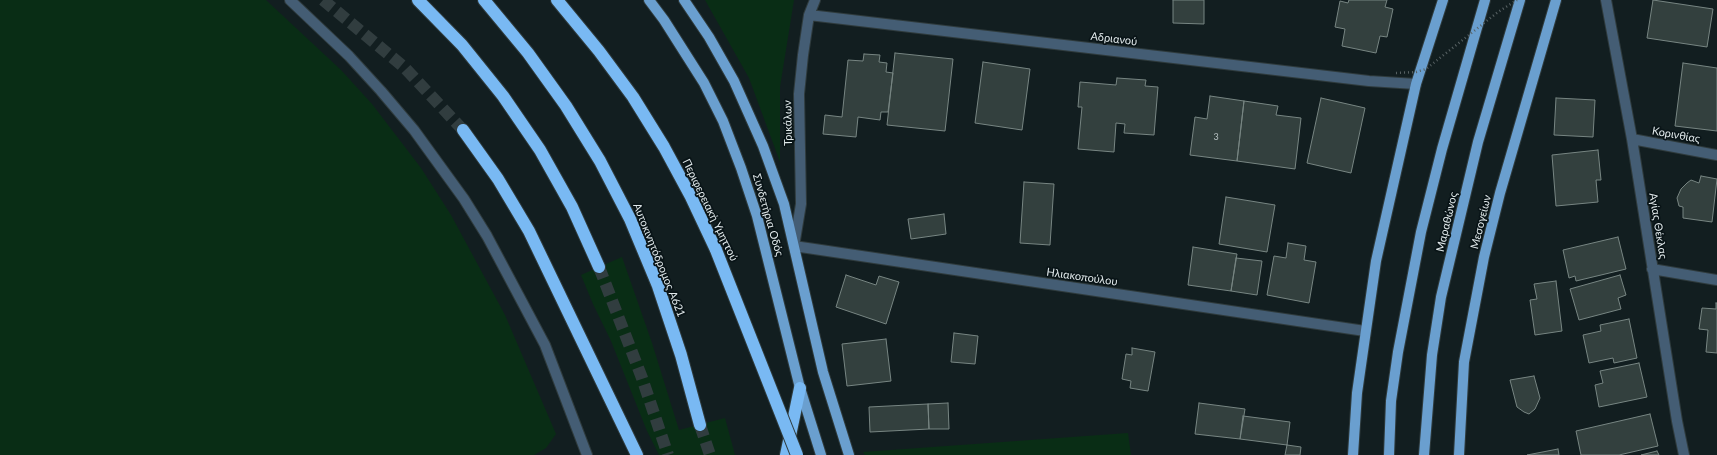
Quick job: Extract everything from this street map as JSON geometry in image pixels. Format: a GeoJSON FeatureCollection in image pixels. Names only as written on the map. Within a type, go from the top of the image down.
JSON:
{"type":"FeatureCollection","features":[{"type":"Feature","properties":{"kind":"highway"},"geometry":{"type":"LineString","coordinates":[[418,0],[462,45],[503,96],[540,150],[572,207],[599,267]]}},
{"type":"Feature","properties":{"kind":"highway","name":"Αυτοκινητόδρομος Α621"},"geometry":{"type":"LineString","coordinates":[[484,0],[528,53],[566,106],[600,162],[630,219],[658,286],[681,355],[700,425]]}},
{"type":"Feature","properties":{"kind":"highway","name":"Περιφερειακή Υμηττού"},"geometry":{"type":"LineString","coordinates":[[557,0],[599,51],[633,97],[664,147],[691,197],[716,250],[798,455]]}},
{"type":"Feature","properties":{"kind":"highway"},"geometry":{"type":"LineString","coordinates":[[463,130],[498,179],[529,231],[637,455]]}},
{"type":"Feature","properties":{"kind":"highway"},"geometry":{"type":"LineString","coordinates":[[786,455],[800,388]]}},
{"type":"Feature","properties":{"kind":"main road","name":"Συνδετήρια Οδός"},"geometry":{"type":"LineString","coordinates":[[649,0],[664,20],[704,83],[723,121],[739,161],[759,223],[800,388],[821,455]]}},
{"type":"Feature","properties":{"kind":"main road","name":"Συνδετήρια Οδός"},"geometry":{"type":"LineString","coordinates":[[684,0],[709,37],[734,81],[763,146],[784,204],[824,372],[849,455]]}},
{"type":"Feature","properties":{"kind":"main road"},"geometry":{"type":"LineString","coordinates":[[1353,455],[1358,393],[1376,260],[1416,84],[1443,0]]}},
{"type":"Feature","properties":{"kind":"main road","name":"Μαραθώνος"},"geometry":{"type":"LineString","coordinates":[[1389,455],[1391,401],[1398,352],[1422,232],[1442,149],[1485,0]]}},
{"type":"Feature","properties":{"kind":"main road","name":"Μαραθώνος"},"geometry":{"type":"LineString","coordinates":[[1424,455],[1432,355],[1442,297],[1478,142],[1519,0]]}},
{"type":"Feature","properties":{"kind":"main road","name":"Μεσογείων"},"geometry":{"type":"LineString","coordinates":[[1459,455],[1464,362],[1484,257],[1500,193],[1556,0]]}},
{"type":"Feature","properties":{"kind":"street"},"geometry":{"type":"LineString","coordinates":[[290,0],[349,56],[381,91],[414,130],[464,199],[487,236],[546,345],[587,455]]}},
{"type":"Feature","properties":{"kind":"street","name":"Τρικάλων"},"geometry":{"type":"LineString","coordinates":[[794,246],[801,204],[799,94],[809,15],[815,0]]}},
{"type":"Feature","properties":{"kind":"street","name":"Αγίας Θέκλας"},"geometry":{"type":"LineString","coordinates":[[1606,0],[1632,139],[1652,269],[1684,455]]}},
{"type":"Feature","properties":{"kind":"street","name":"Αδριανού"},"geometry":{"type":"LineString","coordinates":[[809,15],[1369,81],[1416,84]]}},
{"type":"Feature","properties":{"kind":"street","name":"Κορινθίας"},"geometry":{"type":"LineString","coordinates":[[1632,139],[1717,155]]}},
{"type":"Feature","properties":{"kind":"street","name":"Ηλιακοπούλου"},"geometry":{"type":"LineString","coordinates":[[794,246],[1366,331]]}},
{"type":"Feature","properties":{"kind":"street"},"geometry":{"type":"LineString","coordinates":[[1652,269],[1717,280]]}},
{"type":"Feature","properties":{"kind":"path"},"geometry":{"type":"LineString","coordinates":[[1396,72],[1416,72],[1426,69],[1498,12],[1519,0]]}},
{"type":"Feature","properties":{"kind":"green space"},"geometry":{"type":"Polygon","coordinates":[[[0,0],[266,0],[341,70],[372,104],[421,168],[451,215],[505,315],[556,434],[546,448],[534,455],[0,455],[0,0]]]}},
{"type":"Feature","properties":{"kind":"green space"},"geometry":{"type":"Polygon","coordinates":[[[705,0],[794,0],[780,87],[780,162],[749,78],[705,0]]]}},
{"type":"Feature","properties":{"kind":"green space"},"geometry":{"type":"Polygon","coordinates":[[[622,257],[652,343],[679,430],[725,418],[735,455],[659,455],[647,431],[611,341],[581,275],[622,257]]]}},
{"type":"Feature","properties":{"kind":"green space"},"geometry":{"type":"Polygon","coordinates":[[[1128,433],[1131,455],[865,455],[863,452],[1128,433]]]}},
{"type":"Feature","properties":{"kind":"building"},"geometry":{"type":"Polygon","coordinates":[[[1173,0],[1204,0],[1204,24],[1173,23],[1173,0]]]}},
{"type":"Feature","properties":{"kind":"building"},"geometry":{"type":"Polygon","coordinates":[[[1349,0],[1387,0],[1385,7],[1393,9],[1387,37],[1380,36],[1376,53],[1342,46],[1345,29],[1335,27],[1340,1],[1348,3],[1349,0]]]}},
{"type":"Feature","properties":{"kind":"building"},"geometry":{"type":"Polygon","coordinates":[[[1653,0],[1713,9],[1707,47],[1647,38],[1653,0]]]}},
{"type":"Feature","properties":{"kind":"building"},"geometry":{"type":"Polygon","coordinates":[[[895,53],[953,59],[945,131],[887,125],[895,53]]]}},
{"type":"Feature","properties":{"kind":"building"},"geometry":{"type":"Polygon","coordinates":[[[864,54],[880,55],[879,62],[887,63],[886,72],[893,73],[888,112],[881,112],[880,120],[858,117],[856,137],[823,134],[825,115],[842,117],[848,60],[863,61],[864,54]]]}},
{"type":"Feature","properties":{"kind":"building"},"geometry":{"type":"Polygon","coordinates":[[[983,62],[1030,69],[1022,130],[975,123],[983,62]]]}},
{"type":"Feature","properties":{"kind":"building"},"geometry":{"type":"Polygon","coordinates":[[[1683,63],[1717,68],[1717,131],[1675,126],[1683,63]]]}},
{"type":"Feature","properties":{"kind":"building"},"geometry":{"type":"Polygon","coordinates":[[[1117,78],[1146,80],[1145,86],[1158,87],[1154,135],[1124,133],[1125,124],[1116,123],[1114,152],[1078,149],[1082,107],[1078,107],[1080,82],[1116,85],[1117,78]]]}},
{"type":"Feature","properties":{"kind":"building"},"geometry":{"type":"Polygon","coordinates":[[[1210,96],[1244,101],[1237,161],[1190,155],[1195,117],[1207,119],[1210,96]]]}},
{"type":"Feature","properties":{"kind":"building"},"geometry":{"type":"Polygon","coordinates":[[[1321,98],[1365,108],[1351,173],[1307,163],[1321,98]]]}},
{"type":"Feature","properties":{"kind":"building"},"geometry":{"type":"Polygon","coordinates":[[[1556,98],[1595,100],[1593,137],[1554,135],[1556,98]]]}},
{"type":"Feature","properties":{"kind":"building"},"geometry":{"type":"Polygon","coordinates":[[[1244,101],[1278,106],[1276,115],[1301,118],[1295,169],[1237,161],[1244,101]]]}},
{"type":"Feature","properties":{"kind":"building"},"geometry":{"type":"Polygon","coordinates":[[[1598,150],[1601,180],[1596,180],[1598,202],[1556,206],[1552,155],[1598,150]]]}},
{"type":"Feature","properties":{"kind":"building"},"geometry":{"type":"Polygon","coordinates":[[[1701,176],[1717,179],[1712,222],[1683,218],[1683,207],[1679,206],[1677,198],[1681,189],[1687,183],[1691,180],[1699,183],[1701,176]]]}},
{"type":"Feature","properties":{"kind":"building"},"geometry":{"type":"Polygon","coordinates":[[[1024,182],[1054,184],[1050,245],[1020,243],[1024,182]]]}},
{"type":"Feature","properties":{"kind":"building"},"geometry":{"type":"Polygon","coordinates":[[[1226,197],[1275,205],[1267,252],[1219,244],[1226,197]]]}},
{"type":"Feature","properties":{"kind":"building"},"geometry":{"type":"Polygon","coordinates":[[[944,214],[946,234],[911,239],[908,219],[944,214]]]}},
{"type":"Feature","properties":{"kind":"building"},"geometry":{"type":"Polygon","coordinates":[[[1618,237],[1626,269],[1576,281],[1575,276],[1569,278],[1563,250],[1618,237]]]}},
{"type":"Feature","properties":{"kind":"building"},"geometry":{"type":"Polygon","coordinates":[[[1288,243],[1306,246],[1304,260],[1316,262],[1309,303],[1267,295],[1274,256],[1286,258],[1288,243]]]}},
{"type":"Feature","properties":{"kind":"building"},"geometry":{"type":"Polygon","coordinates":[[[1193,247],[1237,254],[1231,291],[1188,285],[1193,247]]]}},
{"type":"Feature","properties":{"kind":"building"},"geometry":{"type":"Polygon","coordinates":[[[1236,258],[1262,261],[1257,295],[1231,291],[1236,258]]]}},
{"type":"Feature","properties":{"kind":"building"},"geometry":{"type":"Polygon","coordinates":[[[846,275],[876,285],[879,276],[899,282],[886,324],[836,307],[846,275]]]}},
{"type":"Feature","properties":{"kind":"building"},"geometry":{"type":"Polygon","coordinates":[[[1620,275],[1626,295],[1618,298],[1621,309],[1579,320],[1570,289],[1620,275]]]}},
{"type":"Feature","properties":{"kind":"building"},"geometry":{"type":"Polygon","coordinates":[[[1556,281],[1562,331],[1535,335],[1530,300],[1537,299],[1534,284],[1556,281]]]}},
{"type":"Feature","properties":{"kind":"building"},"geometry":{"type":"Polygon","coordinates":[[[1716,303],[1717,353],[1706,352],[1708,330],[1699,329],[1702,308],[1716,309],[1716,303]]]}},
{"type":"Feature","properties":{"kind":"building"},"geometry":{"type":"Polygon","coordinates":[[[1629,319],[1637,358],[1614,363],[1613,358],[1589,363],[1583,335],[1601,331],[1600,325],[1629,319]]]}},
{"type":"Feature","properties":{"kind":"building"},"geometry":{"type":"Polygon","coordinates":[[[954,333],[978,336],[975,364],[951,362],[954,333]]]}},
{"type":"Feature","properties":{"kind":"building"},"geometry":{"type":"Polygon","coordinates":[[[886,339],[891,381],[847,386],[842,344],[886,339]]]}},
{"type":"Feature","properties":{"kind":"building"},"geometry":{"type":"Polygon","coordinates":[[[1132,348],[1155,352],[1148,391],[1130,388],[1131,381],[1122,379],[1126,354],[1132,355],[1132,348]]]}},
{"type":"Feature","properties":{"kind":"building"},"geometry":{"type":"Polygon","coordinates":[[[1639,363],[1647,397],[1599,407],[1595,385],[1603,383],[1600,371],[1639,363]]]}},
{"type":"Feature","properties":{"kind":"building"},"geometry":{"type":"Polygon","coordinates":[[[1534,376],[1540,398],[1535,409],[1529,414],[1517,407],[1510,380],[1534,376]]]}},
{"type":"Feature","properties":{"kind":"building"},"geometry":{"type":"Polygon","coordinates":[[[948,403],[949,429],[929,429],[928,404],[948,403]]]}},
{"type":"Feature","properties":{"kind":"building"},"geometry":{"type":"Polygon","coordinates":[[[1199,403],[1245,409],[1240,439],[1195,434],[1199,403]]]}},
{"type":"Feature","properties":{"kind":"building"},"geometry":{"type":"Polygon","coordinates":[[[928,404],[929,429],[870,432],[869,407],[928,404]]]}},
{"type":"Feature","properties":{"kind":"building"},"geometry":{"type":"Polygon","coordinates":[[[1650,414],[1658,446],[1619,455],[1581,455],[1576,431],[1650,414]]]}},
{"type":"Feature","properties":{"kind":"building"},"geometry":{"type":"Polygon","coordinates":[[[1243,416],[1290,422],[1287,445],[1240,439],[1243,416]]]}},
{"type":"Feature","properties":{"kind":"building"},"geometry":{"type":"Polygon","coordinates":[[[1287,445],[1301,447],[1300,455],[1285,455],[1287,445]]]}},
{"type":"Feature","properties":{"kind":"building"},"geometry":{"type":"Polygon","coordinates":[[[1558,449],[1559,455],[1527,455],[1558,449]]]}},
{"type":"Feature","properties":{"kind":"building"},"geometry":{"type":"Polygon","coordinates":[[[1657,451],[1659,455],[1641,455],[1657,451]]]}},
{"type":"Feature","properties":{"kind":"tunnel"},"geometry":{"type":"LineString","coordinates":[[323,0],[404,67],[463,130]]}},
{"type":"Feature","properties":{"kind":"tunnel"},"geometry":{"type":"LineString","coordinates":[[599,267],[642,378],[668,455]]}},
{"type":"Feature","properties":{"kind":"tunnel"},"geometry":{"type":"LineString","coordinates":[[700,425],[710,455]]}}]}
